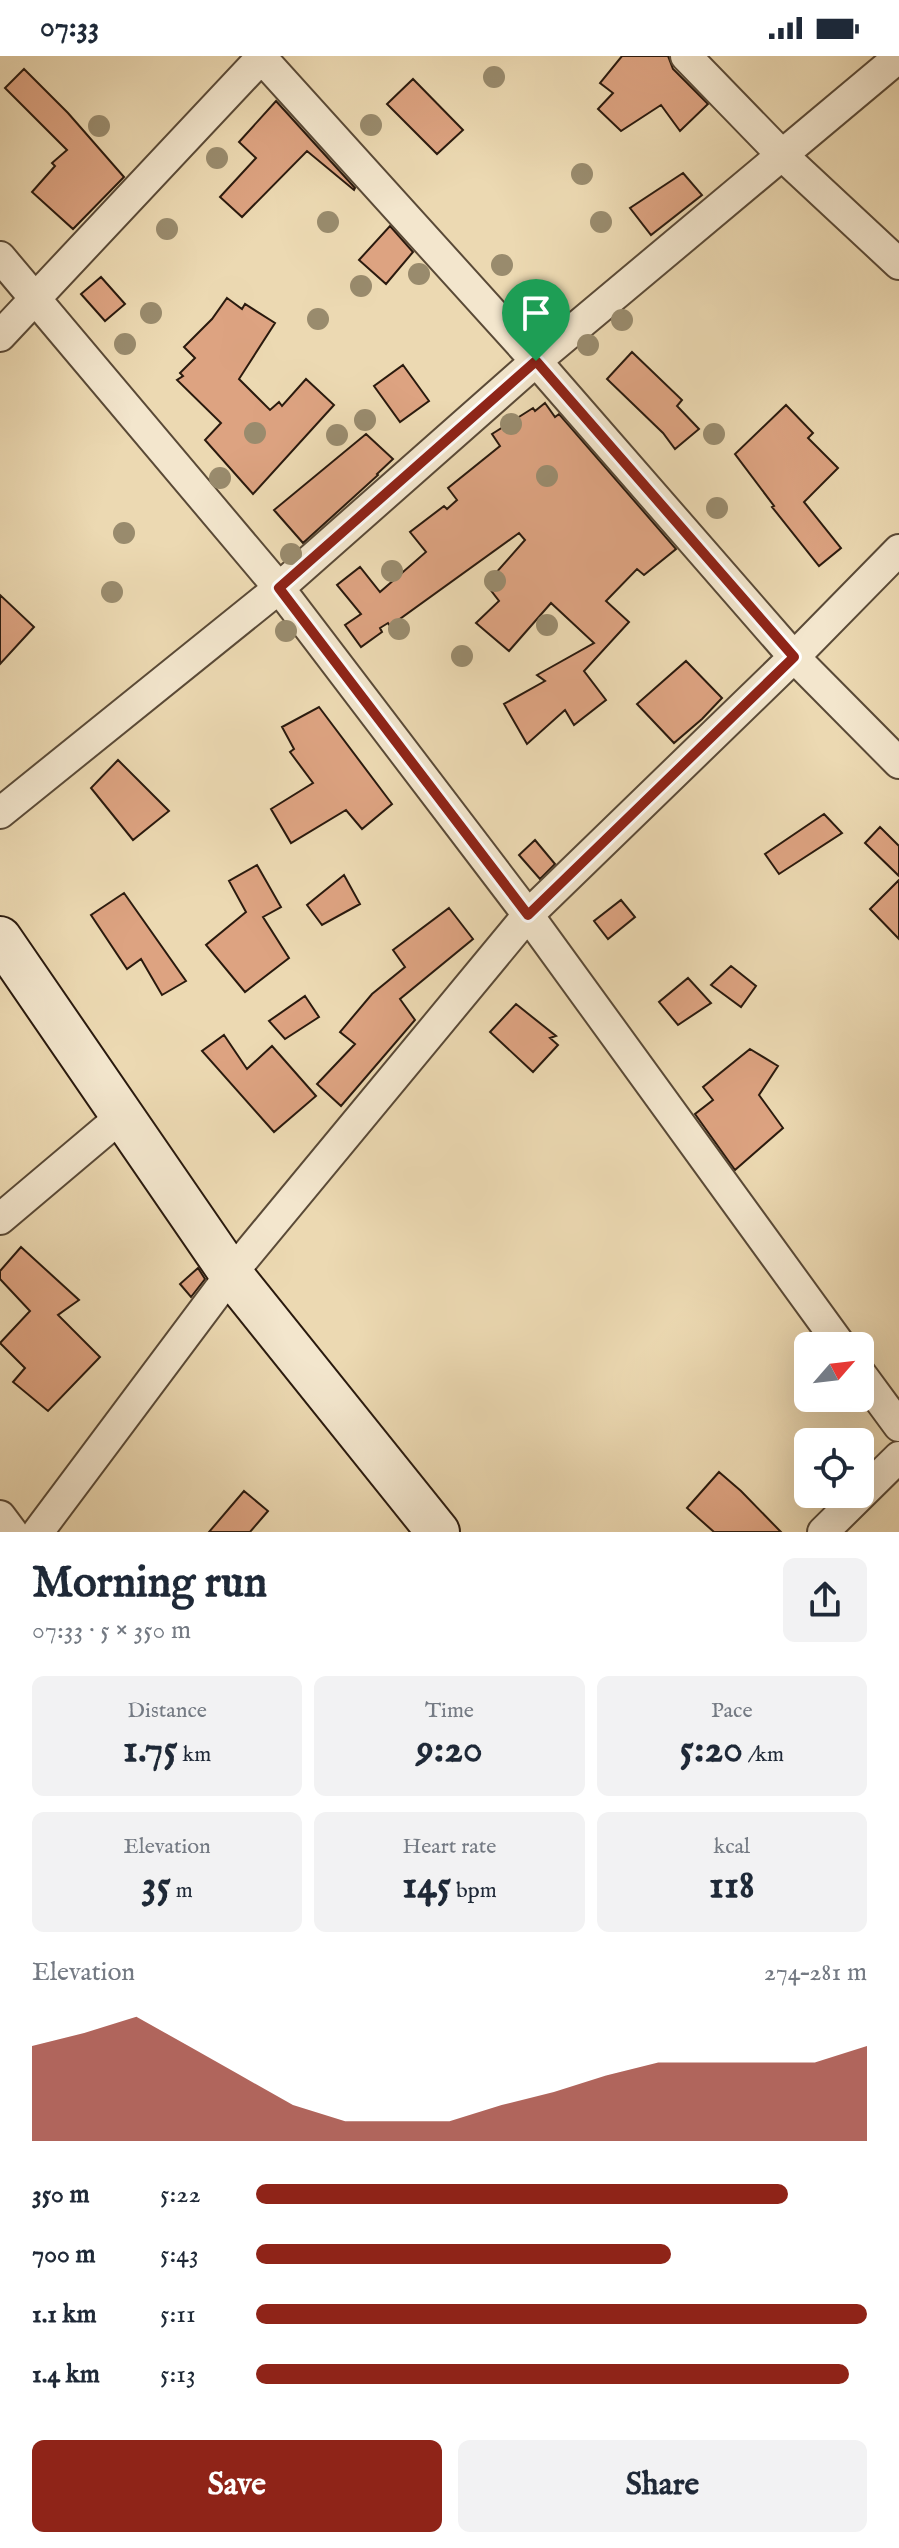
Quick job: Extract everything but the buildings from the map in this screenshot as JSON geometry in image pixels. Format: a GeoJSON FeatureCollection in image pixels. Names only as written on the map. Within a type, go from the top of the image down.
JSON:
{"type":"FeatureCollection","features":[{"type":"Feature","properties":{"kind":"main road"},"geometry":{"type":"LineString","coordinates":[[0,938],[231,1274],[438,1532]]}},
{"type":"Feature","properties":{"kind":"street"},"geometry":{"type":"LineString","coordinates":[[686,56],[782,155],[899,264]]}},
{"type":"Feature","properties":{"kind":"street"},"geometry":{"type":"LineString","coordinates":[[0,336],[261,57],[536,361],[794,657],[899,763]]}},
{"type":"Feature","properties":{"kind":"street"},"geometry":{"type":"LineString","coordinates":[[0,813],[279,588],[536,361],[899,57]]}},
{"type":"Feature","properties":{"kind":"street"},"geometry":{"type":"LineString","coordinates":[[0,257],[279,588],[528,915],[831,1332]]}},
{"type":"Feature","properties":{"kind":"street"},"geometry":{"type":"LineString","coordinates":[[38,1532],[231,1274],[528,915],[794,657],[899,550]]}},
{"type":"Feature","properties":{"kind":"street"},"geometry":{"type":"LineString","coordinates":[[0,1219],[122,1116]]}},
{"type":"Feature","properties":{"kind":"street"},"geometry":{"type":"LineString","coordinates":[[874,1392],[899,1426]]}},
{"type":"Feature","properties":{"kind":"street"},"geometry":{"type":"LineString","coordinates":[[823,1532],[899,1457]]}},
{"type":"Feature","properties":{"kind":"street"},"geometry":{"type":"LineString","coordinates":[[0,1516],[12,1532]]}},
{"type":"Feature","properties":{"kind":"route"},"geometry":{"type":"LineString","coordinates":[[536,361],[794,657],[528,915],[279,588],[536,361]]}}]}
